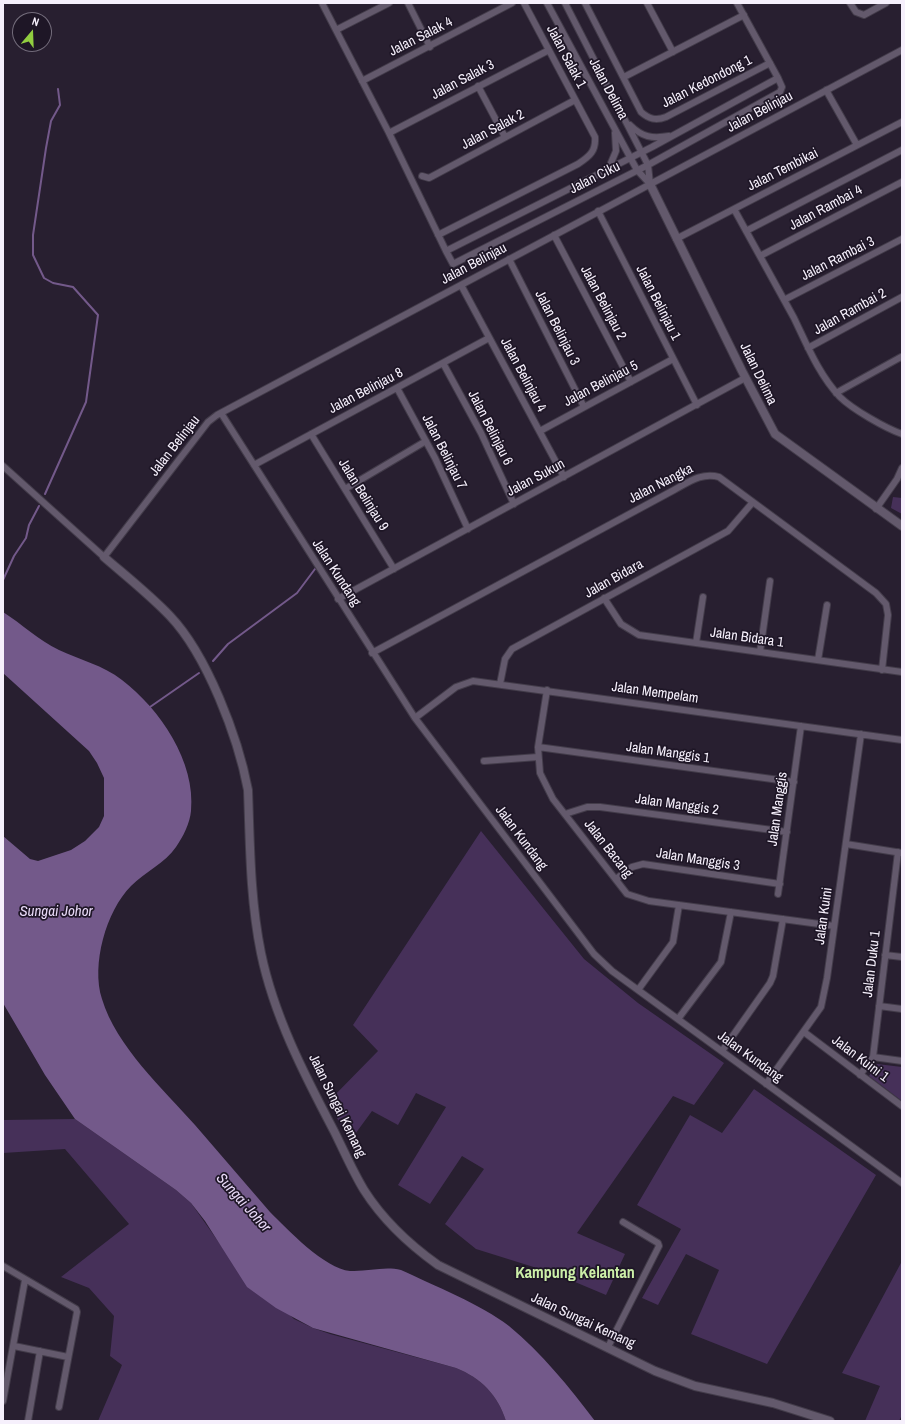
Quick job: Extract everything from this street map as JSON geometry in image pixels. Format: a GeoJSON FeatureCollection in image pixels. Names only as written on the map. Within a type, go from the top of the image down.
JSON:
{"type":"FeatureCollection","features":[{"type":"Feature","properties":{"kind":"street"},"geometry":{"type":"LineString","coordinates":[[322,3],[389,133],[446,251]]}},
{"type":"Feature","properties":{"kind":"street"},"geometry":{"type":"LineString","coordinates":[[336,30],[389,3]]}},
{"type":"Feature","properties":{"kind":"street"},"geometry":{"type":"LineString","coordinates":[[408,3],[430,47]]}},
{"type":"Feature","properties":{"kind":"street","name":"Jalan Salak 4"},"geometry":{"type":"LineString","coordinates":[[362,81],[430,47],[512,3]]}},
{"type":"Feature","properties":{"kind":"street","name":"Jalan Salak 1"},"geometry":{"type":"LineString","coordinates":[[438,235],[560,174],[591,156],[596,146],[595,137],[524,3]]}},
{"type":"Feature","properties":{"kind":"street","name":"Jalan Delima"},"geometry":{"type":"LineString","coordinates":[[547,3],[630,158],[637,170],[650,184],[745,378],[776,434],[902,526]]}},
{"type":"Feature","properties":{"kind":"street","name":"Jalan Delima"},"geometry":{"type":"LineString","coordinates":[[565,3],[648,165],[650,184]]}},
{"type":"Feature","properties":{"kind":"street"},"geometry":{"type":"LineString","coordinates":[[585,3],[624,77],[744,15]]}},
{"type":"Feature","properties":{"kind":"street"},"geometry":{"type":"LineString","coordinates":[[737,3],[778,78]]}},
{"type":"Feature","properties":{"kind":"street"},"geometry":{"type":"LineString","coordinates":[[850,3],[856,12],[864,16],[886,3]]}},
{"type":"Feature","properties":{"kind":"street"},"geometry":{"type":"LineString","coordinates":[[649,4],[673,52]]}},
{"type":"Feature","properties":{"kind":"street","name":"Jalan Salak 3"},"geometry":{"type":"LineString","coordinates":[[389,133],[549,50]]}},
{"type":"Feature","properties":{"kind":"street","name":"Jalan Belinjau"},"geometry":{"type":"LineString","coordinates":[[104,557],[208,422],[221,413],[902,50]]}},
{"type":"Feature","properties":{"kind":"street","name":"Jalan Kedondong 1"},"geometry":{"type":"LineString","coordinates":[[624,77],[641,112],[649,118],[655,119],[666,117],[770,63]]}},
{"type":"Feature","properties":{"kind":"street","name":"Jalan Ciku"},"geometry":{"type":"LineString","coordinates":[[778,78],[782,87],[780,92],[648,165],[453,264],[446,251],[675,135],[778,78]]}},
{"type":"Feature","properties":{"kind":"street"},"geometry":{"type":"LineString","coordinates":[[478,86],[505,137]]}},
{"type":"Feature","properties":{"kind":"street"},"geometry":{"type":"LineString","coordinates":[[826,90],[857,145]]}},
{"type":"Feature","properties":{"kind":"street","name":"Jalan Salak 2"},"geometry":{"type":"LineString","coordinates":[[422,176],[429,178],[575,100]]}},
{"type":"Feature","properties":{"kind":"street"},"geometry":{"type":"LineString","coordinates":[[626,121],[639,133],[647,137],[656,138],[675,135]]}},
{"type":"Feature","properties":{"kind":"street","name":"Jalan Tembikai"},"geometry":{"type":"LineString","coordinates":[[676,239],[902,122]]}},
{"type":"Feature","properties":{"kind":"street"},"geometry":{"type":"LineString","coordinates":[[608,170],[616,151],[615,129]]}},
{"type":"Feature","properties":{"kind":"street"},"geometry":{"type":"LineString","coordinates":[[746,231],[902,150]]}},
{"type":"Feature","properties":{"kind":"street","name":"Jalan Rambai 4"},"geometry":{"type":"LineString","coordinates":[[760,256],[902,182]]}},
{"type":"Feature","properties":{"kind":"street"},"geometry":{"type":"LineString","coordinates":[[734,209],[784,300],[808,348],[836,393],[857,409],[890,429],[902,434]]}},
{"type":"Feature","properties":{"kind":"street","name":"Jalan Belinjau 1"},"geometry":{"type":"LineString","coordinates":[[598,211],[697,405]]}},
{"type":"Feature","properties":{"kind":"street","name":"Jalan Belinjau 2"},"geometry":{"type":"LineString","coordinates":[[554,235],[631,382]]}},
{"type":"Feature","properties":{"kind":"street","name":"Jalan Rambai 3"},"geometry":{"type":"LineString","coordinates":[[784,300],[902,239]]}},
{"type":"Feature","properties":{"kind":"street","name":"Jalan Belinjau 3"},"geometry":{"type":"LineString","coordinates":[[509,259],[584,407]]}},
{"type":"Feature","properties":{"kind":"street","name":"Jalan Belinjau 4"},"geometry":{"type":"LineString","coordinates":[[461,285],[564,477]]}},
{"type":"Feature","properties":{"kind":"street","name":"Jalan Rambai 2"},"geometry":{"type":"LineString","coordinates":[[808,348],[902,297]]}},
{"type":"Feature","properties":{"kind":"street","name":"Jalan Belinjau 8"},"geometry":{"type":"LineString","coordinates":[[254,465],[489,338]]}},
{"type":"Feature","properties":{"kind":"street"},"geometry":{"type":"LineString","coordinates":[[836,393],[901,357]]}},
{"type":"Feature","properties":{"kind":"street","name":"Jalan Belinjau 5"},"geometry":{"type":"LineString","coordinates":[[540,430],[673,359]]}},
{"type":"Feature","properties":{"kind":"street","name":"Jalan Belinjau 6"},"geometry":{"type":"LineString","coordinates":[[443,363],[481,433],[514,504]]}},
{"type":"Feature","properties":{"kind":"street","name":"Jalan Sukun"},"geometry":{"type":"LineString","coordinates":[[338,599],[745,378]]}},
{"type":"Feature","properties":{"kind":"street","name":"Jalan Belinjau 7"},"geometry":{"type":"LineString","coordinates":[[397,388],[426,441],[468,529]]}},
{"type":"Feature","properties":{"kind":"street","name":"Jalan Kundang"},"geometry":{"type":"LineString","coordinates":[[221,413],[372,653],[415,718],[594,954],[612,971],[902,1183]]}},
{"type":"Feature","properties":{"kind":"street","name":"Jalan Belinjau 9"},"geometry":{"type":"LineString","coordinates":[[311,434],[394,569]]}},
{"type":"Feature","properties":{"kind":"street"},"geometry":{"type":"LineString","coordinates":[[345,489],[426,441]]}},
{"type":"Feature","properties":{"kind":"street"},"geometry":{"type":"LineString","coordinates":[[3,466],[104,557]]}},
{"type":"Feature","properties":{"kind":"street"},"geometry":{"type":"LineString","coordinates":[[876,508],[897,479],[902,468]]}},
{"type":"Feature","properties":{"kind":"street","name":"Jalan Nangka"},"geometry":{"type":"LineString","coordinates":[[372,653],[525,572],[594,532],[702,476],[710,474],[719,477],[753,502],[876,593],[886,604],[888,615],[882,670]]}},
{"type":"Feature","properties":{"kind":"street","name":"Jalan Bidara"},"geometry":{"type":"LineString","coordinates":[[500,684],[505,659],[512,649],[728,531],[753,502]]}},
{"type":"Feature","properties":{"kind":"street","name":"Jalan Sungai Kemang"},"geometry":{"type":"LineString","coordinates":[[104,557],[170,616],[186,636],[197,654],[227,719],[245,774],[248,790],[253,903],[261,952],[274,1002],[314,1094],[365,1191],[392,1225],[418,1250],[438,1265],[463,1279],[608,1347],[655,1371],[695,1386],[773,1403],[830,1421]]}},
{"type":"Feature","properties":{"kind":"street"},"geometry":{"type":"LineString","coordinates":[[760,652],[770,581]]}},
{"type":"Feature","properties":{"kind":"street"},"geometry":{"type":"LineString","coordinates":[[696,643],[703,597]]}},
{"type":"Feature","properties":{"kind":"street","name":"Jalan Bidara 1"},"geometry":{"type":"LineString","coordinates":[[604,598],[621,624],[638,635],[902,672]]}},
{"type":"Feature","properties":{"kind":"street"},"geometry":{"type":"LineString","coordinates":[[818,660],[826,605]]}},
{"type":"Feature","properties":{"kind":"street","name":"Jalan Mempelam"},"geometry":{"type":"LineString","coordinates":[[415,718],[456,687],[473,681],[902,740]]}},
{"type":"Feature","properties":{"kind":"street","name":"Jalan Bacang"},"geometry":{"type":"LineString","coordinates":[[547,690],[538,747],[540,773],[553,799],[627,894],[649,901],[834,926]]}},
{"type":"Feature","properties":{"kind":"street","name":"Jalan Manggis"},"geometry":{"type":"LineString","coordinates":[[778,894],[801,726]]}},
{"type":"Feature","properties":{"kind":"street","name":"Jalan Kuini"},"geometry":{"type":"LineString","coordinates":[[766,1084],[821,1007],[861,734]]}},
{"type":"Feature","properties":{"kind":"street","name":"Jalan Manggis 1"},"geometry":{"type":"LineString","coordinates":[[538,747],[794,782]]}},
{"type":"Feature","properties":{"kind":"street"},"geometry":{"type":"LineString","coordinates":[[484,761],[538,757]]}},
{"type":"Feature","properties":{"kind":"street","name":"Jalan Manggis 2"},"geometry":{"type":"LineString","coordinates":[[565,814],[588,806],[787,832]]}},
{"type":"Feature","properties":{"kind":"street"},"geometry":{"type":"LineString","coordinates":[[846,844],[900,853]]}},
{"type":"Feature","properties":{"kind":"street","name":"Jalan Duku 1"},"geometry":{"type":"LineString","coordinates":[[860,1075],[872,1057],[900,853]]}},
{"type":"Feature","properties":{"kind":"street","name":"Jalan Manggis 3"},"geometry":{"type":"LineString","coordinates":[[616,879],[632,867],[643,864],[780,884]]}},
{"type":"Feature","properties":{"kind":"street"},"geometry":{"type":"LineString","coordinates":[[638,990],[673,942],[679,905]]}},
{"type":"Feature","properties":{"kind":"street"},"geometry":{"type":"LineString","coordinates":[[678,1019],[721,962],[731,912]]}},
{"type":"Feature","properties":{"kind":"street"},"geometry":{"type":"LineString","coordinates":[[722,1051],[770,983],[773,976],[783,919]]}},
{"type":"Feature","properties":{"kind":"street"},"geometry":{"type":"LineString","coordinates":[[885,955],[902,957]]}},
{"type":"Feature","properties":{"kind":"street"},"geometry":{"type":"LineString","coordinates":[[879,1006],[902,1009]]}},
{"type":"Feature","properties":{"kind":"street","name":"Jalan Kuini 1"},"geometry":{"type":"LineString","coordinates":[[804,1032],[902,1106]]}},
{"type":"Feature","properties":{"kind":"street"},"geometry":{"type":"LineString","coordinates":[[872,1057],[902,1061]]}},
{"type":"Feature","properties":{"kind":"street"},"geometry":{"type":"LineString","coordinates":[[608,1347],[659,1246],[655,1240],[623,1222]]}},
{"type":"Feature","properties":{"kind":"street"},"geometry":{"type":"LineString","coordinates":[[3,1266],[76,1309],[77,1312],[59,1408]]}},
{"type":"Feature","properties":{"kind":"street"},"geometry":{"type":"LineString","coordinates":[[3,1401],[25,1280]]}},
{"type":"Feature","properties":{"kind":"street"},"geometry":{"type":"LineString","coordinates":[[14,1346],[68,1357]]}},
{"type":"Feature","properties":{"kind":"street"},"geometry":{"type":"LineString","coordinates":[[28,1421],[40,1351]]}},
{"type":"Feature","properties":{"kind":"shaded area"},"geometry":{"type":"Polygon","coordinates":[[[893,497],[902,498],[902,514],[891,508],[893,497]]]}},
{"type":"Feature","properties":{"kind":"shaded area"},"geometry":{"type":"Polygon","coordinates":[[[481,831],[584,959],[638,1003],[724,1063],[694,1105],[673,1096],[577,1233],[625,1254],[606,1295],[556,1274],[476,1249],[445,1224],[484,1169],[462,1156],[430,1204],[398,1185],[446,1107],[416,1093],[398,1125],[372,1111],[350,1141],[328,1102],[378,1051],[353,1025],[481,831]]]}},
{"type":"Feature","properties":{"kind":"shaded area"},"geometry":{"type":"Polygon","coordinates":[[[877,1064],[902,1067],[902,1101],[869,1076],[877,1064]]]}},
{"type":"Feature","properties":{"kind":"shaded area"},"geometry":{"type":"Polygon","coordinates":[[[754,1089],[876,1175],[767,1364],[691,1334],[719,1270],[686,1254],[658,1305],[642,1298],[681,1229],[637,1205],[690,1115],[722,1133],[754,1089]]]}},
{"type":"Feature","properties":{"kind":"shaded area"},"geometry":{"type":"Polygon","coordinates":[[[75,1119],[176,1190],[191,1203],[227,1254],[294,1319],[330,1334],[456,1368],[465,1372],[481,1382],[493,1395],[503,1412],[506,1421],[98,1421],[122,1365],[110,1356],[114,1316],[89,1288],[61,1277],[129,1224],[65,1149],[3,1153],[3,1120],[75,1119]]]}},
{"type":"Feature","properties":{"kind":"shaded area"},"geometry":{"type":"Polygon","coordinates":[[[902,1261],[902,1415],[899,1421],[865,1421],[880,1386],[842,1373],[902,1261]]]}},
{"type":"Feature","properties":{"kind":"water","name":"Sungai Johor"},"geometry":{"type":"Polygon","coordinates":[[[3,612],[51,646],[107,670],[136,692],[150,706],[173,738],[188,774],[191,792],[191,811],[188,825],[184,834],[171,853],[161,863],[131,886],[122,897],[114,909],[103,939],[98,971],[102,999],[118,1033],[129,1050],[155,1082],[195,1125],[270,1212],[318,1256],[340,1269],[350,1271],[382,1269],[401,1270],[485,1310],[509,1326],[533,1347],[565,1383],[595,1421],[506,1421],[503,1412],[493,1395],[481,1382],[465,1372],[456,1368],[313,1328],[276,1308],[247,1287],[205,1221],[191,1203],[176,1190],[75,1119],[45,1075],[3,1003],[3,836],[30,859],[38,861],[71,850],[85,841],[99,827],[104,816],[104,778],[89,751],[3,673],[3,612]]]}},
{"type":"Feature","properties":{"kind":"waterway"},"geometry":{"type":"LineString","coordinates":[[45,494],[86,402],[98,315],[73,287],[53,283],[44,278],[33,255],[33,235],[46,148],[51,121],[60,105],[58,89]]}},
{"type":"Feature","properties":{"kind":"waterway"},"geometry":{"type":"LineString","coordinates":[[3,580],[14,556],[26,538],[29,525],[39,506]]}},
{"type":"Feature","properties":{"kind":"waterway"},"geometry":{"type":"LineString","coordinates":[[213,661],[228,644],[297,593],[315,569]]}},
{"type":"Feature","properties":{"kind":"waterway"},"geometry":{"type":"LineString","coordinates":[[150,707],[199,673]]}},
{"type":"Feature","properties":{"kind":"district","name":"Kampung Kelantan"},"geometry":{"type":"Point","coordinates":[575,1274]}}]}
